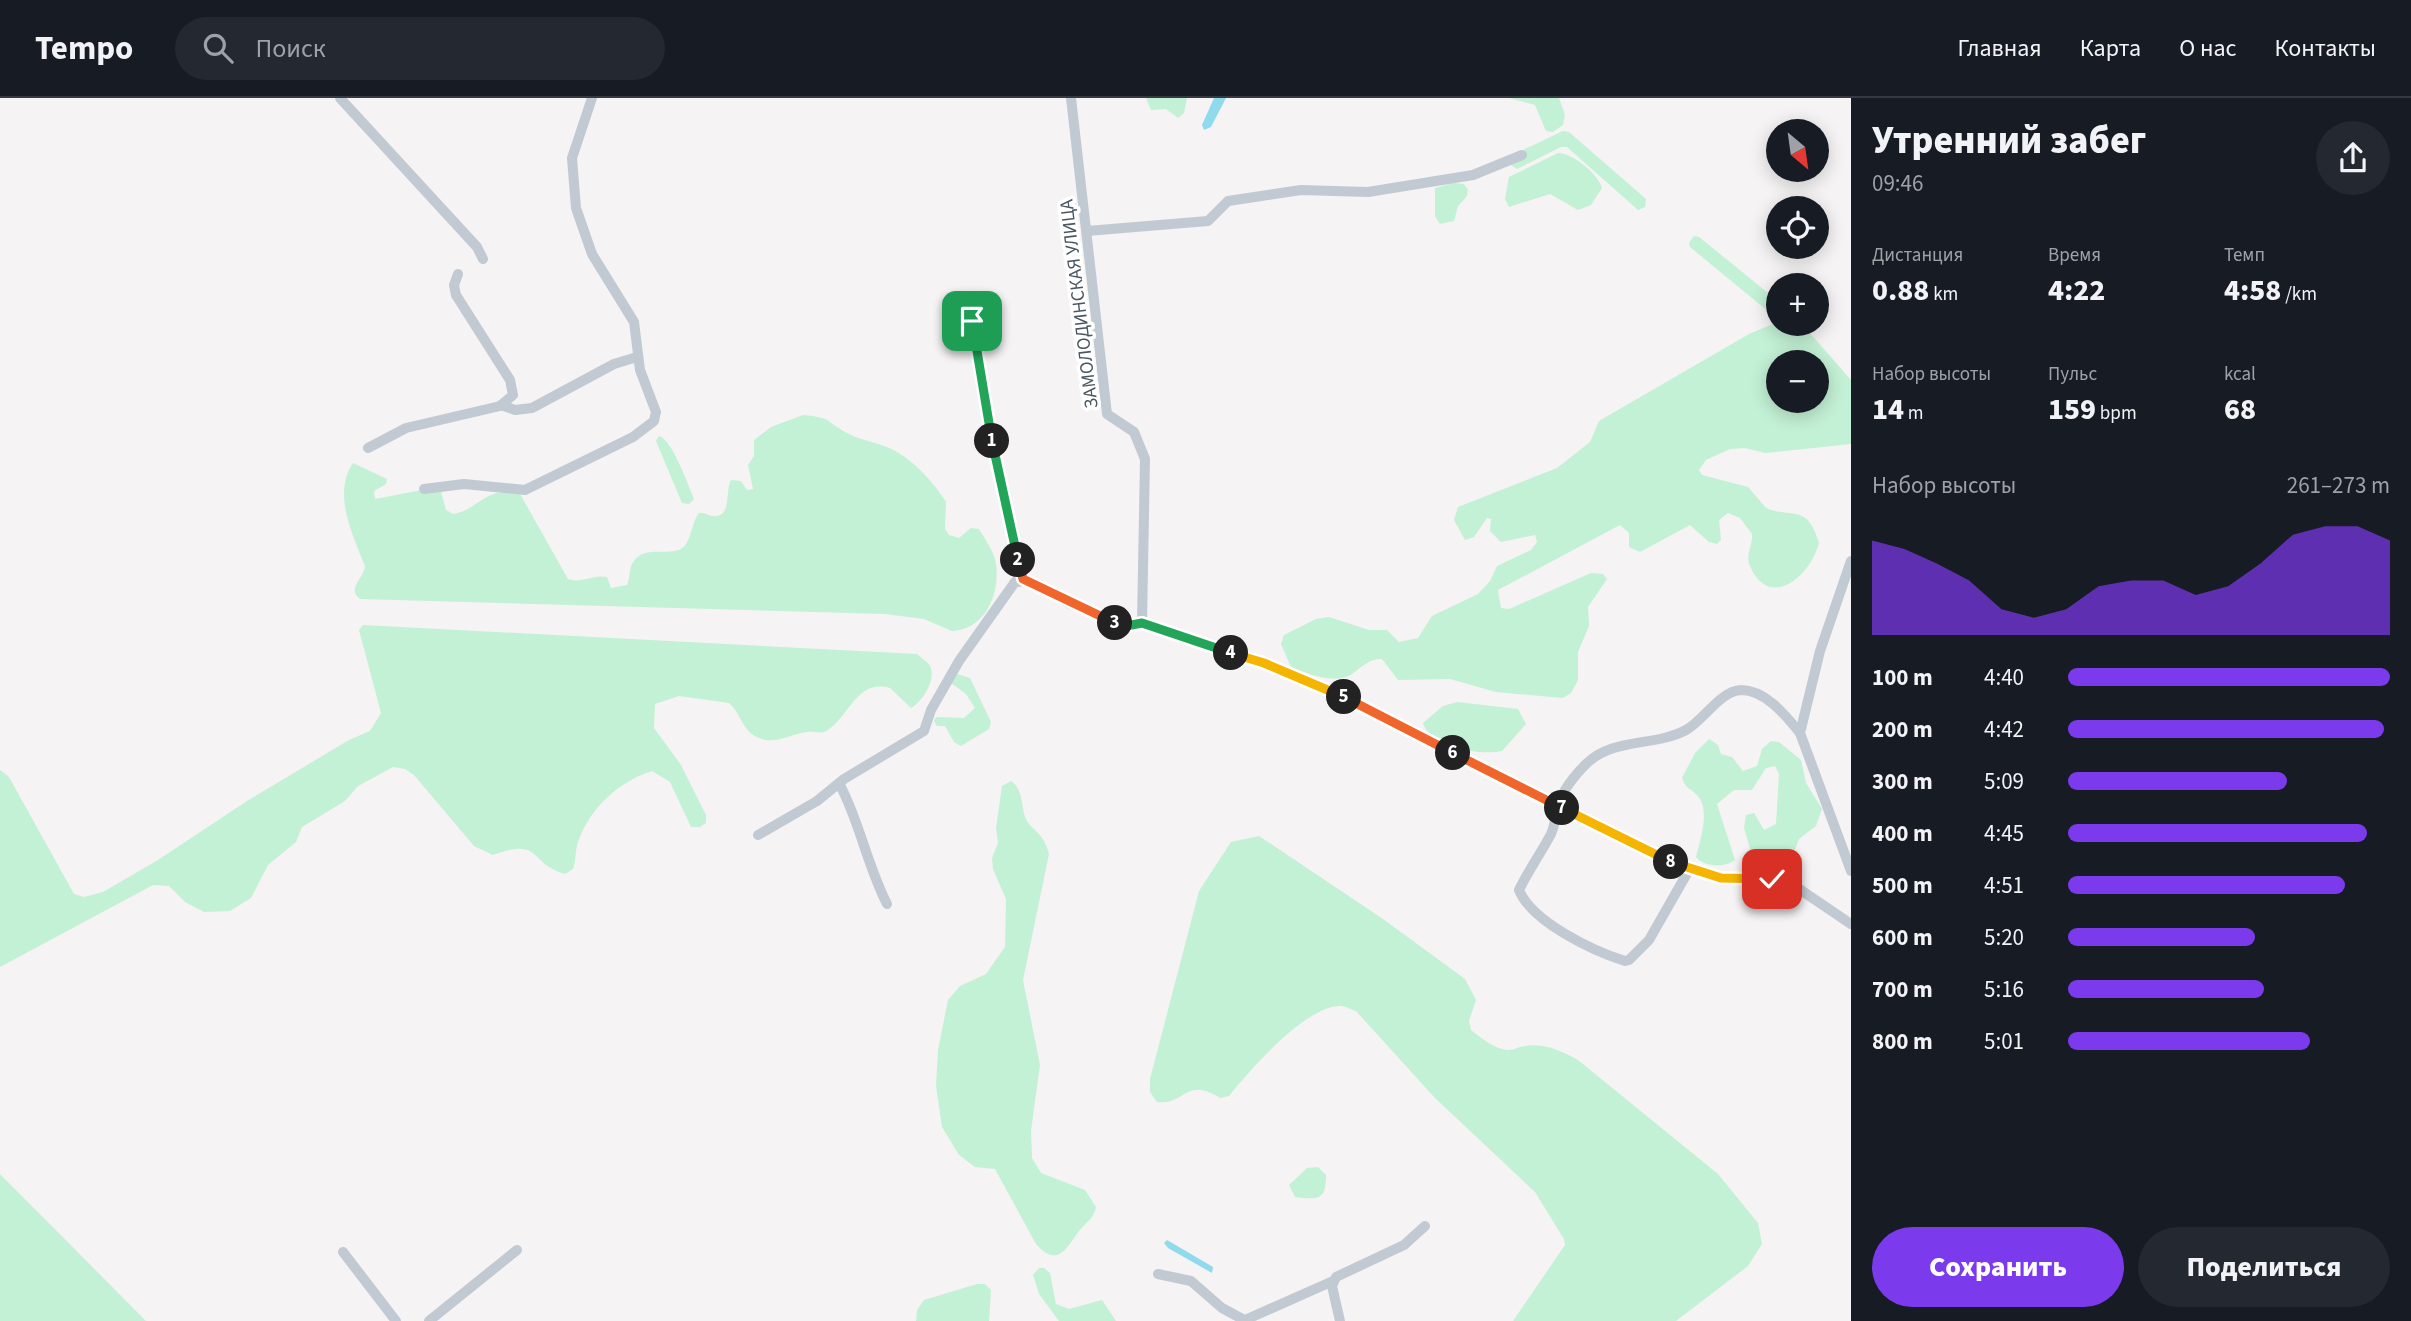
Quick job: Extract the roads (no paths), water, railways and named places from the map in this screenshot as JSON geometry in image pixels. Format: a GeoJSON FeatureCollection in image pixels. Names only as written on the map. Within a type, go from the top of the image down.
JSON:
{"type":"FeatureCollection","features":[{"type":"Feature","properties":{"kind":"street"},"geometry":{"type":"LineString","coordinates":[[340,98],[477,247],[483,259]]}},
{"type":"Feature","properties":{"kind":"street"},"geometry":{"type":"LineString","coordinates":[[424,489],[464,484],[525,490],[650,427],[656,412],[637,357],[634,322],[592,254],[572,189],[572,159],[592,98]]}},
{"type":"Feature","properties":{"kind":"street","name":"ЗАМОЛОДИНСКАЯ УЛИЦА"},"geometry":{"type":"LineString","coordinates":[[1071,98],[1107,414],[1134,432],[1145,459],[1142,623]]}},
{"type":"Feature","properties":{"kind":"street"},"geometry":{"type":"LineString","coordinates":[[1087,231],[1208,221],[1228,201],[1301,190],[1368,192],[1473,175],[1522,155]]}},
{"type":"Feature","properties":{"kind":"street"},"geometry":{"type":"LineString","coordinates":[[368,448],[406,428],[501,405],[513,395],[513,385],[456,295],[454,285],[458,274]]}},
{"type":"Feature","properties":{"kind":"street"},"geometry":{"type":"LineString","coordinates":[[972,321],[985,409],[1023,579]]}},
{"type":"Feature","properties":{"kind":"street"},"geometry":{"type":"LineString","coordinates":[[501,405],[515,410],[532,408],[614,364],[637,357]]}},
{"type":"Feature","properties":{"kind":"street"},"geometry":{"type":"LineString","coordinates":[[1800,733],[1820,651],[1851,561]]}},
{"type":"Feature","properties":{"kind":"street"},"geometry":{"type":"LineString","coordinates":[[758,835],[924,731],[930,710],[959,661],[995,607],[1015,582],[1023,579],[1107,620],[1126,626],[1142,623],[1317,684],[1689,870],[1721,878],[1789,882],[1851,924]]}},
{"type":"Feature","properties":{"kind":"street"},"geometry":{"type":"LineString","coordinates":[[1689,870],[1649,940],[1629,960],[1620,960],[1575,940],[1530,907],[1519,890],[1556,823],[1558,806],[1575,777],[1593,759],[1620,746],[1669,737],[1686,730],[1733,692],[1744,690],[1768,700],[1800,733],[1851,871]]}},
{"type":"Feature","properties":{"kind":"street"},"geometry":{"type":"LineString","coordinates":[[839,785],[856,815],[871,865],[887,904]]}},
{"type":"Feature","properties":{"kind":"street"},"geometry":{"type":"LineString","coordinates":[[1158,1274],[1191,1281],[1222,1308],[1246,1320],[1333,1281],[1350,1269],[1411,1240],[1425,1226]]}},
{"type":"Feature","properties":{"kind":"street"},"geometry":{"type":"LineString","coordinates":[[429,1321],[517,1250]]}},
{"type":"Feature","properties":{"kind":"street"},"geometry":{"type":"LineString","coordinates":[[343,1252],[396,1321]]}},
{"type":"Feature","properties":{"kind":"street"},"geometry":{"type":"LineString","coordinates":[[1333,1281],[1340,1321]]}},
{"type":"Feature","properties":{"kind":"water"},"geometry":{"type":"Polygon","coordinates":[[[1214,98],[1226,98],[1211,127],[1204,130],[1202,125],[1214,98]]]}},
{"type":"Feature","properties":{"kind":"water"},"geometry":{"type":"Polygon","coordinates":[[[1167,1240],[1213,1267],[1212,1273],[1168,1248],[1164,1243],[1167,1240]]]}}]}
